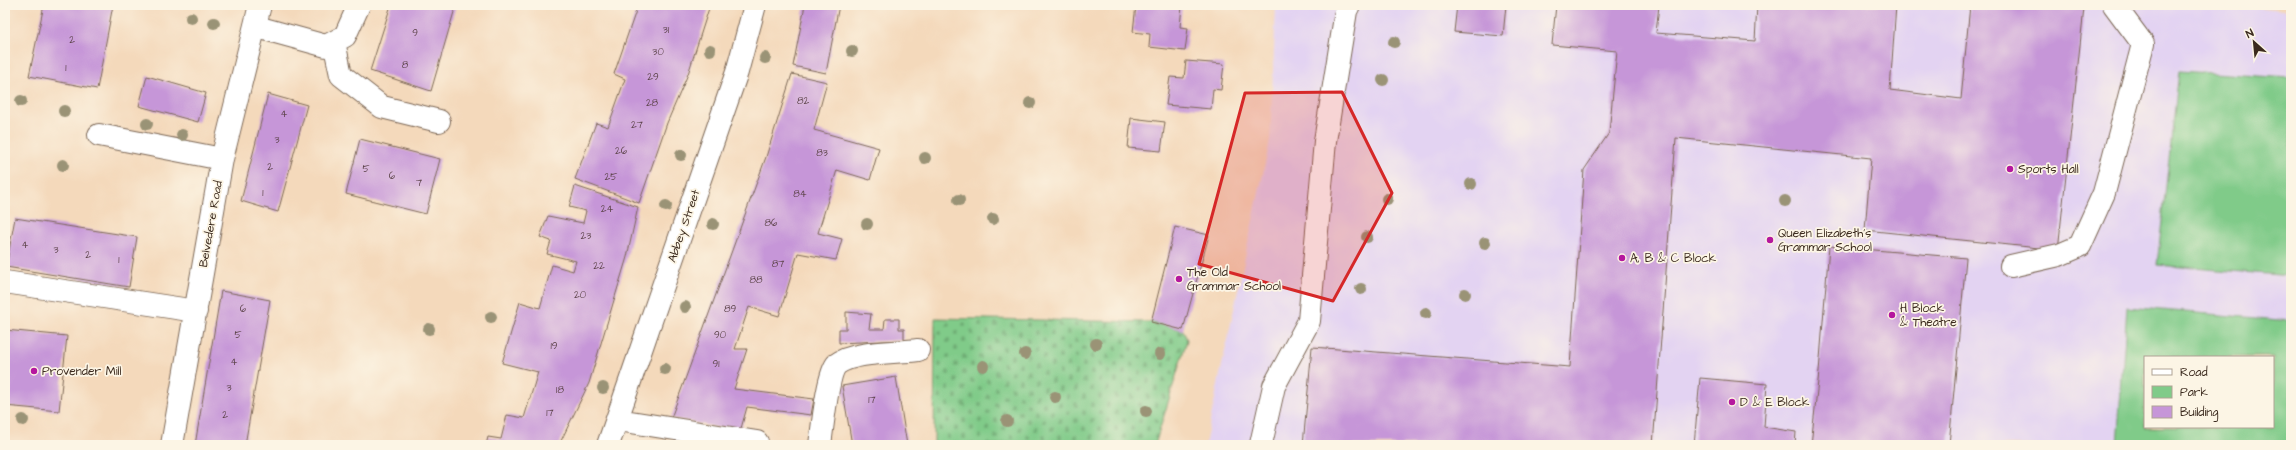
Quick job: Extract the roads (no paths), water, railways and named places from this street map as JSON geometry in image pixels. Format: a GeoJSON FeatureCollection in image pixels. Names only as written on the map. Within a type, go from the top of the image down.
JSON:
{"type":"FeatureCollection","features":[{"type":"Feature","properties":{"kind":"street","name":"Belvedere Road"},"geometry":{"type":"LineString","coordinates":[[172,445],[222,159],[257,27],[260,5]]}},
{"type":"Feature","properties":{"kind":"street"},"geometry":{"type":"LineString","coordinates":[[257,27],[326,46],[345,36],[359,5]]}},
{"type":"Feature","properties":{"kind":"street","name":"Abbey Street"},"geometry":{"type":"LineString","coordinates":[[608,445],[618,420],[738,72],[755,5]]}},
{"type":"Feature","properties":{"kind":"street"},"geometry":{"type":"LineString","coordinates":[[1261,444],[1274,386],[1309,321],[1325,141],[1346,11],[1349,5]]}},
{"type":"Feature","properties":{"kind":"street"},"geometry":{"type":"LineString","coordinates":[[2011,266],[2059,255],[2080,246],[2104,193],[2143,44],[2114,5]]}},
{"type":"Feature","properties":{"kind":"street"},"geometry":{"type":"LineString","coordinates":[[334,42],[340,75],[361,92],[382,106],[439,121]]}},
{"type":"Feature","properties":{"kind":"street"},"geometry":{"type":"LineString","coordinates":[[99,135],[222,159]]}},
{"type":"Feature","properties":{"kind":"street"},"geometry":{"type":"LineString","coordinates":[[5,282],[196,311]]}},
{"type":"Feature","properties":{"kind":"street"},"geometry":{"type":"LineString","coordinates":[[820,445],[830,379],[836,365],[849,357],[918,350]]}},
{"type":"Feature","properties":{"kind":"street"},"geometry":{"type":"LineString","coordinates":[[618,420],[757,442]]}},
{"type":"Feature","properties":{"kind":"place","name":"Sports Hall"},"geometry":{"type":"Point","coordinates":[2010,169]}},
{"type":"Feature","properties":{"kind":"place","name":"Queen Elizabeth's Grammar School"},"geometry":{"type":"Point","coordinates":[1770,240]}},
{"type":"Feature","properties":{"kind":"place","name":"A, B & C Block"},"geometry":{"type":"Point","coordinates":[1622,258]}},
{"type":"Feature","properties":{"kind":"place","name":"The Old Grammar School"},"geometry":{"type":"Point","coordinates":[1179,279]}},
{"type":"Feature","properties":{"kind":"place","name":"H Block & Theatre"},"geometry":{"type":"Point","coordinates":[1892,315]}},
{"type":"Feature","properties":{"kind":"place","name":"Provender Mill"},"geometry":{"type":"Point","coordinates":[34,371]}},
{"type":"Feature","properties":{"kind":"place","name":"D & E Block"},"geometry":{"type":"Point","coordinates":[1732,402]}}]}
